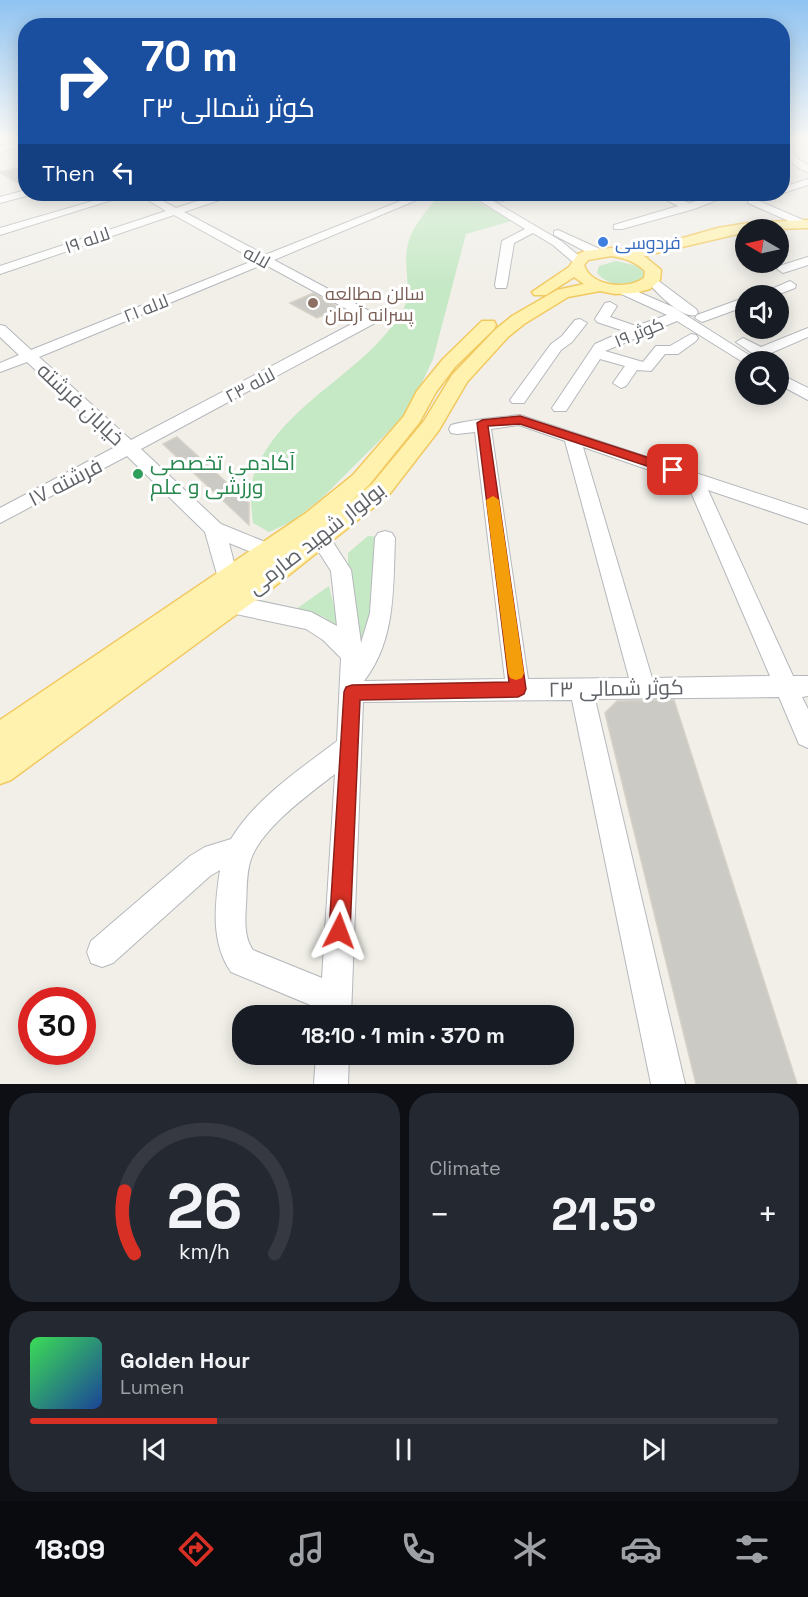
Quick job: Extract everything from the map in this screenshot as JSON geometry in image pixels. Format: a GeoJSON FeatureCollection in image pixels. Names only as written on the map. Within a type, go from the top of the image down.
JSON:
{"type":"FeatureCollection","features":[{"type":"Feature","properties":{"kind":"main road"},"geometry":{"type":"LineString","coordinates":[[598,253],[623,254],[659,249],[718,232],[807,226]]}},
{"type":"Feature","properties":{"kind":"main road"},"geometry":{"type":"LineString","coordinates":[[789,230],[807,226]]}},
{"type":"Feature","properties":{"kind":"main road"},"geometry":{"type":"LineString","coordinates":[[623,254],[641,260],[651,273],[671,255],[702,244],[735,237]]}},
{"type":"Feature","properties":{"kind":"main road","name":"بولوار شهید صارمی"},"geometry":{"type":"LineString","coordinates":[[0,736],[314,519],[361,480],[412,419],[426,392],[440,374],[485,327],[503,313],[598,253]]}},
{"type":"Feature","properties":{"kind":"main road"},"geometry":{"type":"LineString","coordinates":[[577,265],[584,279],[611,294]]}},
{"type":"Feature","properties":{"kind":"main road","name":"بولوار شهید صارمی"},"geometry":{"type":"LineString","coordinates":[[0,769],[231,604],[380,490],[432,425],[459,378],[502,333],[518,320],[563,293],[611,294],[641,287],[651,273]]}},
{"type":"Feature","properties":{"kind":"street"},"geometry":{"type":"LineString","coordinates":[[0,200],[18,195]]}},
{"type":"Feature","properties":{"kind":"street"},"geometry":{"type":"LineString","coordinates":[[0,232],[103,201]]}},
{"type":"Feature","properties":{"kind":"street","name":"لاله"},"geometry":{"type":"LineString","coordinates":[[156,201],[370,317],[370,320]]}},
{"type":"Feature","properties":{"kind":"street","name":"لاله ۱۹"},"geometry":{"type":"LineString","coordinates":[[0,270],[206,201]]}},
{"type":"Feature","properties":{"kind":"street","name":"لاله ۲۱"},"geometry":{"type":"LineString","coordinates":[[0,368],[409,201]]}},
{"type":"Feature","properties":{"kind":"street"},"geometry":{"type":"LineString","coordinates":[[486,201],[557,243],[577,265]]}},
{"type":"Feature","properties":{"kind":"street"},"geometry":{"type":"LineString","coordinates":[[503,201],[569,240],[598,253]]}},
{"type":"Feature","properties":{"kind":"street"},"geometry":{"type":"LineString","coordinates":[[676,201],[690,207]]}},
{"type":"Feature","properties":{"kind":"street"},"geometry":{"type":"LineString","coordinates":[[618,228],[703,201]]}},
{"type":"Feature","properties":{"kind":"street"},"geometry":{"type":"LineString","coordinates":[[752,201],[807,226]]}},
{"type":"Feature","properties":{"kind":"street"},"geometry":{"type":"LineString","coordinates":[[501,285],[508,241],[533,229]]}},
{"type":"Feature","properties":{"kind":"street"},"geometry":{"type":"LineString","coordinates":[[789,267],[808,261]]}},
{"type":"Feature","properties":{"kind":"street"},"geometry":{"type":"LineString","coordinates":[[651,273],[677,303],[749,351]]}},
{"type":"Feature","properties":{"kind":"street"},"geometry":{"type":"LineString","coordinates":[[636,331],[602,319],[611,294],[678,316],[745,351]]}},
{"type":"Feature","properties":{"kind":"street"},"geometry":{"type":"LineString","coordinates":[[702,318],[735,305]]}},
{"type":"Feature","properties":{"kind":"street","name":"کوثر ۱۹"},"geometry":{"type":"LineString","coordinates":[[586,345],[678,316]]}},
{"type":"Feature","properties":{"kind":"street","name":"لاله ۲۳"},"geometry":{"type":"LineString","coordinates":[[130,449],[370,320]]}},
{"type":"Feature","properties":{"kind":"street"},"geometry":{"type":"LineString","coordinates":[[560,408],[586,345],[580,323]]}},
{"type":"Feature","properties":{"kind":"street","name":"خیابان فرشته"},"geometry":{"type":"LineString","coordinates":[[0,329],[214,529],[268,551]]}},
{"type":"Feature","properties":{"kind":"street"},"geometry":{"type":"LineString","coordinates":[[769,351],[808,332]]}},
{"type":"Feature","properties":{"kind":"street"},"geometry":{"type":"LineString","coordinates":[[518,400],[556,347],[586,345],[646,368],[661,349],[673,351],[691,338]]}},
{"type":"Feature","properties":{"kind":"street"},"geometry":{"type":"LineString","coordinates":[[621,384],[634,364]]}},
{"type":"Feature","properties":{"kind":"street"},"geometry":{"type":"LineString","coordinates":[[789,369],[808,380]]}},
{"type":"Feature","properties":{"kind":"street"},"geometry":{"type":"LineString","coordinates":[[789,384],[808,395]]}},
{"type":"Feature","properties":{"kind":"street"},"geometry":{"type":"LineString","coordinates":[[457,429],[482,423],[520,420],[808,517]]}},
{"type":"Feature","properties":{"kind":"street"},"geometry":{"type":"LineString","coordinates":[[482,423],[518,689]]}},
{"type":"Feature","properties":{"kind":"street"},"geometry":{"type":"LineString","coordinates":[[572,437],[643,688]]}},
{"type":"Feature","properties":{"kind":"street","name":"فرشته ۱۷"},"geometry":{"type":"LineString","coordinates":[[0,516],[130,449]]}},
{"type":"Feature","properties":{"kind":"street"},"geometry":{"type":"LineString","coordinates":[[693,477],[797,686],[808,736]]}},
{"type":"Feature","properties":{"kind":"street","name":"خیابان فرشته"},"geometry":{"type":"LineString","coordinates":[[214,529],[228,578]]}},
{"type":"Feature","properties":{"kind":"street"},"geometry":{"type":"LineString","coordinates":[[320,538],[341,570],[352,675],[335,1005]]}},
{"type":"Feature","properties":{"kind":"street"},"geometry":{"type":"LineString","coordinates":[[352,675],[368,659],[381,613],[385,538]]}},
{"type":"Feature","properties":{"kind":"street"},"geometry":{"type":"LineString","coordinates":[[231,604],[311,621],[331,633],[352,675]]}},
{"type":"Feature","properties":{"kind":"street","name":"کوثر شمالی ۲۳"},"geometry":{"type":"LineString","coordinates":[[352,675],[518,689],[797,686]]}},
{"type":"Feature","properties":{"kind":"street"},"geometry":{"type":"LineString","coordinates":[[581,688],[668,1084]]}},
{"type":"Feature","properties":{"kind":"street"},"geometry":{"type":"LineString","coordinates":[[329,1005],[242,961],[236,955],[231,915],[239,851],[256,826],[301,785],[349,747]]}},
{"type":"Feature","properties":{"kind":"street"},"geometry":{"type":"LineString","coordinates":[[102,952],[200,866],[215,857],[239,851]]}},
{"type":"Feature","properties":{"kind":"street"},"geometry":{"type":"LineString","coordinates":[[331,1084],[332,1065]]}},
{"type":"Feature","properties":{"kind":"green space"},"geometry":{"type":"Polygon","coordinates":[[[434,201],[476,201],[512,221],[466,234],[433,359],[414,400],[398,422],[322,498],[293,521],[269,532],[253,523],[251,489],[256,469],[269,445],[286,424],[367,353],[386,334],[402,312],[408,287],[406,261],[408,244],[421,217],[434,201]]]}},
{"type":"Feature","properties":{"kind":"green space"},"geometry":{"type":"Polygon","coordinates":[[[616,261],[638,266],[647,277],[621,284],[608,282],[597,273],[599,266],[616,261]]]}},
{"type":"Feature","properties":{"kind":"green space"},"geometry":{"type":"Polygon","coordinates":[[[368,536],[381,537],[371,634],[358,638],[348,575],[348,553],[368,536]]]}},
{"type":"Feature","properties":{"kind":"green space"},"geometry":{"type":"Polygon","coordinates":[[[329,586],[339,628],[324,617],[296,609],[329,586]]]}},
{"type":"Feature","properties":{"kind":"building","name":"سالن مطالعه پسرانه آرمان"},"geometry":{"type":"Polygon","coordinates":[[[313,293],[340,308],[317,318],[290,303],[313,293]]]}},
{"type":"Feature","properties":{"kind":"building"},"geometry":{"type":"Polygon","coordinates":[[[177,437],[249,503],[249,525],[163,444],[177,437]]]}},
{"type":"Feature","properties":{"kind":"building"},"geometry":{"type":"Polygon","coordinates":[[[674,700],[797,1084],[696,1084],[605,713],[617,701],[674,700]]]}},
{"type":"Feature","properties":{"kind":"slow traffic"},"geometry":{"type":"LineString","coordinates":[[493,500],[516,673]]}},
{"type":"Feature","properties":{"kind":"place","name":"فردوسی"},"geometry":{"type":"Point","coordinates":[603,242]}},
{"type":"Feature","properties":{"kind":"place","name":"سالن مطالعه پسرانه آرمان"},"geometry":{"type":"Point","coordinates":[313,303]}},
{"type":"Feature","properties":{"kind":"place","name":"آکادمی تخصصی ورزشی و علم"},"geometry":{"type":"Point","coordinates":[138,474]}},
{"type":"Feature","properties":{"kind":"route"},"geometry":{"type":"LineString","coordinates":[[339,931],[352,692],[518,689],[482,423],[520,420],[673,470]]}}]}
